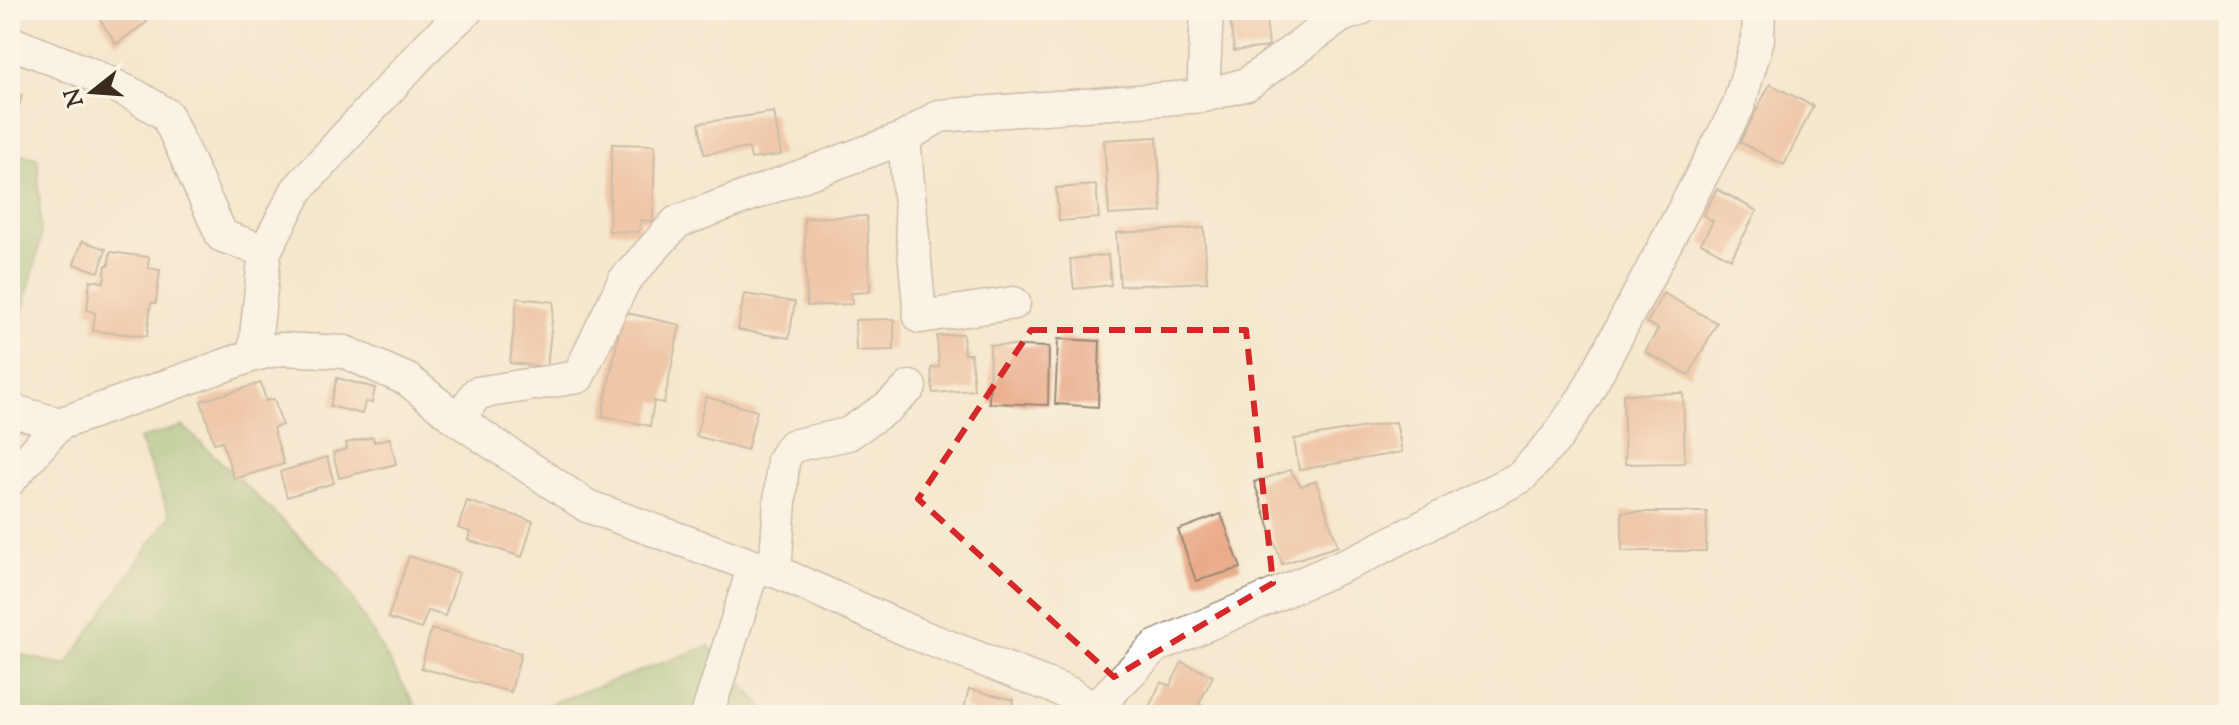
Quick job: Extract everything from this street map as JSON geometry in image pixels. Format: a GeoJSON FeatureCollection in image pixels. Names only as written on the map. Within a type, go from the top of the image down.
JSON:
{"type":"FeatureCollection","features":[{"type":"Feature","properties":{"kind":"street"},"geometry":{"type":"LineString","coordinates":[[254,355],[265,251],[297,190],[429,45],[467,10]]}},
{"type":"Feature","properties":{"kind":"street"},"geometry":{"type":"LineString","coordinates":[[1203,96],[1207,10]]}},
{"type":"Feature","properties":{"kind":"street"},"geometry":{"type":"LineString","coordinates":[[458,420],[477,393],[578,377],[624,281],[677,222],[904,138],[939,116],[1203,96],[1247,84],[1341,16],[1359,10]]}},
{"type":"Feature","properties":{"kind":"street"},"geometry":{"type":"LineString","coordinates":[[10,480],[59,424],[254,355],[281,349],[345,352],[408,380],[458,420],[587,506],[764,569],[916,634],[1069,693],[1097,712],[1155,647],[1363,557],[1521,477],[1557,437],[1586,394],[1738,107],[1758,39],[1759,10]]}},
{"type":"Feature","properties":{"kind":"street"},"geometry":{"type":"LineString","coordinates":[[10,42],[112,84],[167,115],[222,236],[265,251]]}},
{"type":"Feature","properties":{"kind":"street"},"geometry":{"type":"LineString","coordinates":[[904,138],[920,317],[1014,303]]}},
{"type":"Feature","properties":{"kind":"street"},"geometry":{"type":"LineString","coordinates":[[707,715],[764,569],[783,460],[792,446],[848,434],[888,407],[910,387]]}},
{"type":"Feature","properties":{"kind":"street"},"geometry":{"type":"LineString","coordinates":[[10,410],[59,424]]}},
{"type":"Feature","properties":{"kind":"highlighted area"},"geometry":{"type":"Polygon","coordinates":[[[1031,330],[1246,330],[1273,583],[1114,677],[918,499],[1031,330]]]}},
{"type":"Feature","properties":{"kind":"green space"},"geometry":{"type":"Polygon","coordinates":[[[10,150],[38,159],[41,240],[15,344],[10,344],[10,150]]]}},
{"type":"Feature","properties":{"kind":"green space"},"geometry":{"type":"Polygon","coordinates":[[[183,426],[337,573],[421,715],[10,715],[10,652],[66,666],[170,515],[139,439],[183,426]]]}},
{"type":"Feature","properties":{"kind":"green space"},"geometry":{"type":"Polygon","coordinates":[[[709,646],[770,715],[519,715],[709,646]]]}},
{"type":"Feature","properties":{"kind":"building"},"geometry":{"type":"Polygon","coordinates":[[[108,10],[137,10],[147,22],[116,44],[99,18],[108,10]]]}},
{"type":"Feature","properties":{"kind":"building"},"geometry":{"type":"Polygon","coordinates":[[[1229,10],[1265,10],[1269,47],[1234,51],[1229,10]]]}},
{"type":"Feature","properties":{"kind":"building"},"geometry":{"type":"Polygon","coordinates":[[[10,61],[19,64],[13,93],[22,95],[17,114],[10,112],[10,61]]]}},
{"type":"Feature","properties":{"kind":"building"},"geometry":{"type":"Polygon","coordinates":[[[1770,84],[1813,106],[1784,165],[1740,142],[1770,84]]]}},
{"type":"Feature","properties":{"kind":"building"},"geometry":{"type":"Polygon","coordinates":[[[774,112],[781,155],[751,159],[749,148],[704,154],[699,123],[774,112]]]}},
{"type":"Feature","properties":{"kind":"building"},"geometry":{"type":"Polygon","coordinates":[[[1157,137],[1162,212],[1109,215],[1104,140],[1157,137]]]}},
{"type":"Feature","properties":{"kind":"building"},"geometry":{"type":"Polygon","coordinates":[[[612,144],[655,145],[653,221],[640,220],[639,232],[609,231],[612,144]]]}},
{"type":"Feature","properties":{"kind":"building"},"geometry":{"type":"Polygon","coordinates":[[[1096,185],[1099,218],[1059,221],[1056,188],[1096,185]]]}},
{"type":"Feature","properties":{"kind":"building"},"geometry":{"type":"Polygon","coordinates":[[[1717,189],[1757,211],[1731,259],[1701,243],[1713,221],[1703,215],[1717,189]]]}},
{"type":"Feature","properties":{"kind":"building"},"geometry":{"type":"Polygon","coordinates":[[[867,216],[870,292],[851,293],[852,304],[807,306],[804,218],[867,216]]]}},
{"type":"Feature","properties":{"kind":"building"},"geometry":{"type":"Polygon","coordinates":[[[1204,228],[1207,282],[1120,286],[1116,233],[1204,228]]]}},
{"type":"Feature","properties":{"kind":"building"},"geometry":{"type":"Polygon","coordinates":[[[82,241],[106,249],[99,272],[74,264],[82,241]]]}},
{"type":"Feature","properties":{"kind":"building"},"geometry":{"type":"Polygon","coordinates":[[[110,252],[149,257],[148,268],[160,270],[156,303],[151,303],[147,336],[93,331],[95,313],[87,310],[90,280],[104,282],[110,252]]]}},
{"type":"Feature","properties":{"kind":"building"},"geometry":{"type":"Polygon","coordinates":[[[1108,255],[1111,285],[1074,289],[1070,259],[1108,255]]]}},
{"type":"Feature","properties":{"kind":"building"},"geometry":{"type":"Polygon","coordinates":[[[1663,293],[1717,323],[1689,375],[1645,352],[1658,329],[1647,323],[1663,293]]]}},
{"type":"Feature","properties":{"kind":"building"},"geometry":{"type":"Polygon","coordinates":[[[744,294],[795,302],[789,338],[738,330],[744,294]]]}},
{"type":"Feature","properties":{"kind":"building"},"geometry":{"type":"Polygon","coordinates":[[[517,298],[554,302],[547,367],[510,363],[517,298]]]}},
{"type":"Feature","properties":{"kind":"building"},"geometry":{"type":"Polygon","coordinates":[[[623,312],[680,325],[664,403],[654,401],[650,426],[602,416],[623,312]]]}},
{"type":"Feature","properties":{"kind":"building"},"geometry":{"type":"Polygon","coordinates":[[[894,319],[894,350],[856,351],[855,320],[894,319]]]}},
{"type":"Feature","properties":{"kind":"building"},"geometry":{"type":"Polygon","coordinates":[[[963,334],[964,354],[971,354],[974,390],[933,393],[931,368],[939,367],[937,336],[963,334]]]}},
{"type":"Feature","properties":{"kind":"building"},"geometry":{"type":"Polygon","coordinates":[[[1058,339],[1100,341],[1098,407],[1055,404],[1058,339]]]}},
{"type":"Feature","properties":{"kind":"building"},"geometry":{"type":"Polygon","coordinates":[[[990,345],[1049,347],[1048,405],[989,403],[990,345]]]}},
{"type":"Feature","properties":{"kind":"building"},"geometry":{"type":"Polygon","coordinates":[[[337,378],[375,388],[372,403],[365,402],[362,414],[330,406],[337,378]]]}},
{"type":"Feature","properties":{"kind":"building"},"geometry":{"type":"Polygon","coordinates":[[[261,383],[266,401],[274,399],[282,425],[273,428],[284,464],[234,479],[222,441],[214,443],[201,401],[261,383]]]}},
{"type":"Feature","properties":{"kind":"building"},"geometry":{"type":"Polygon","coordinates":[[[1683,393],[1685,463],[1625,464],[1623,394],[1683,393]]]}},
{"type":"Feature","properties":{"kind":"building"},"geometry":{"type":"Polygon","coordinates":[[[706,397],[757,411],[747,450],[696,436],[706,397]]]}},
{"type":"Feature","properties":{"kind":"building"},"geometry":{"type":"Polygon","coordinates":[[[1396,422],[1402,452],[1299,470],[1294,439],[1396,422]]]}},
{"type":"Feature","properties":{"kind":"building"},"geometry":{"type":"Polygon","coordinates":[[[373,437],[374,442],[390,438],[396,464],[339,478],[333,453],[347,449],[346,443],[373,437]]]}},
{"type":"Feature","properties":{"kind":"building"},"geometry":{"type":"Polygon","coordinates":[[[327,457],[334,483],[287,497],[280,472],[327,457]]]}},
{"type":"Feature","properties":{"kind":"building"},"geometry":{"type":"Polygon","coordinates":[[[1290,470],[1301,486],[1316,481],[1338,546],[1282,564],[1254,482],[1290,470]]]}},
{"type":"Feature","properties":{"kind":"building"},"geometry":{"type":"Polygon","coordinates":[[[467,501],[533,521],[522,557],[468,540],[470,532],[458,528],[467,501]]]}},
{"type":"Feature","properties":{"kind":"building"},"geometry":{"type":"Polygon","coordinates":[[[1622,512],[1707,512],[1706,551],[1622,551],[1622,512]]]}},
{"type":"Feature","properties":{"kind":"building"},"geometry":{"type":"Polygon","coordinates":[[[1221,514],[1241,568],[1196,581],[1178,530],[1221,514]]]}},
{"type":"Feature","properties":{"kind":"building"},"geometry":{"type":"Polygon","coordinates":[[[409,556],[459,573],[445,616],[428,611],[421,629],[388,618],[409,556]]]}},
{"type":"Feature","properties":{"kind":"building"},"geometry":{"type":"Polygon","coordinates":[[[431,629],[521,653],[511,692],[421,668],[431,629]]]}},
{"type":"Feature","properties":{"kind":"building"},"geometry":{"type":"Polygon","coordinates":[[[1182,662],[1213,676],[1199,704],[1211,710],[1209,715],[1145,715],[1161,682],[1170,686],[1182,662]]]}},
{"type":"Feature","properties":{"kind":"building"},"geometry":{"type":"Polygon","coordinates":[[[969,689],[1014,700],[1010,715],[969,715],[971,710],[964,708],[969,689]]]}}]}
